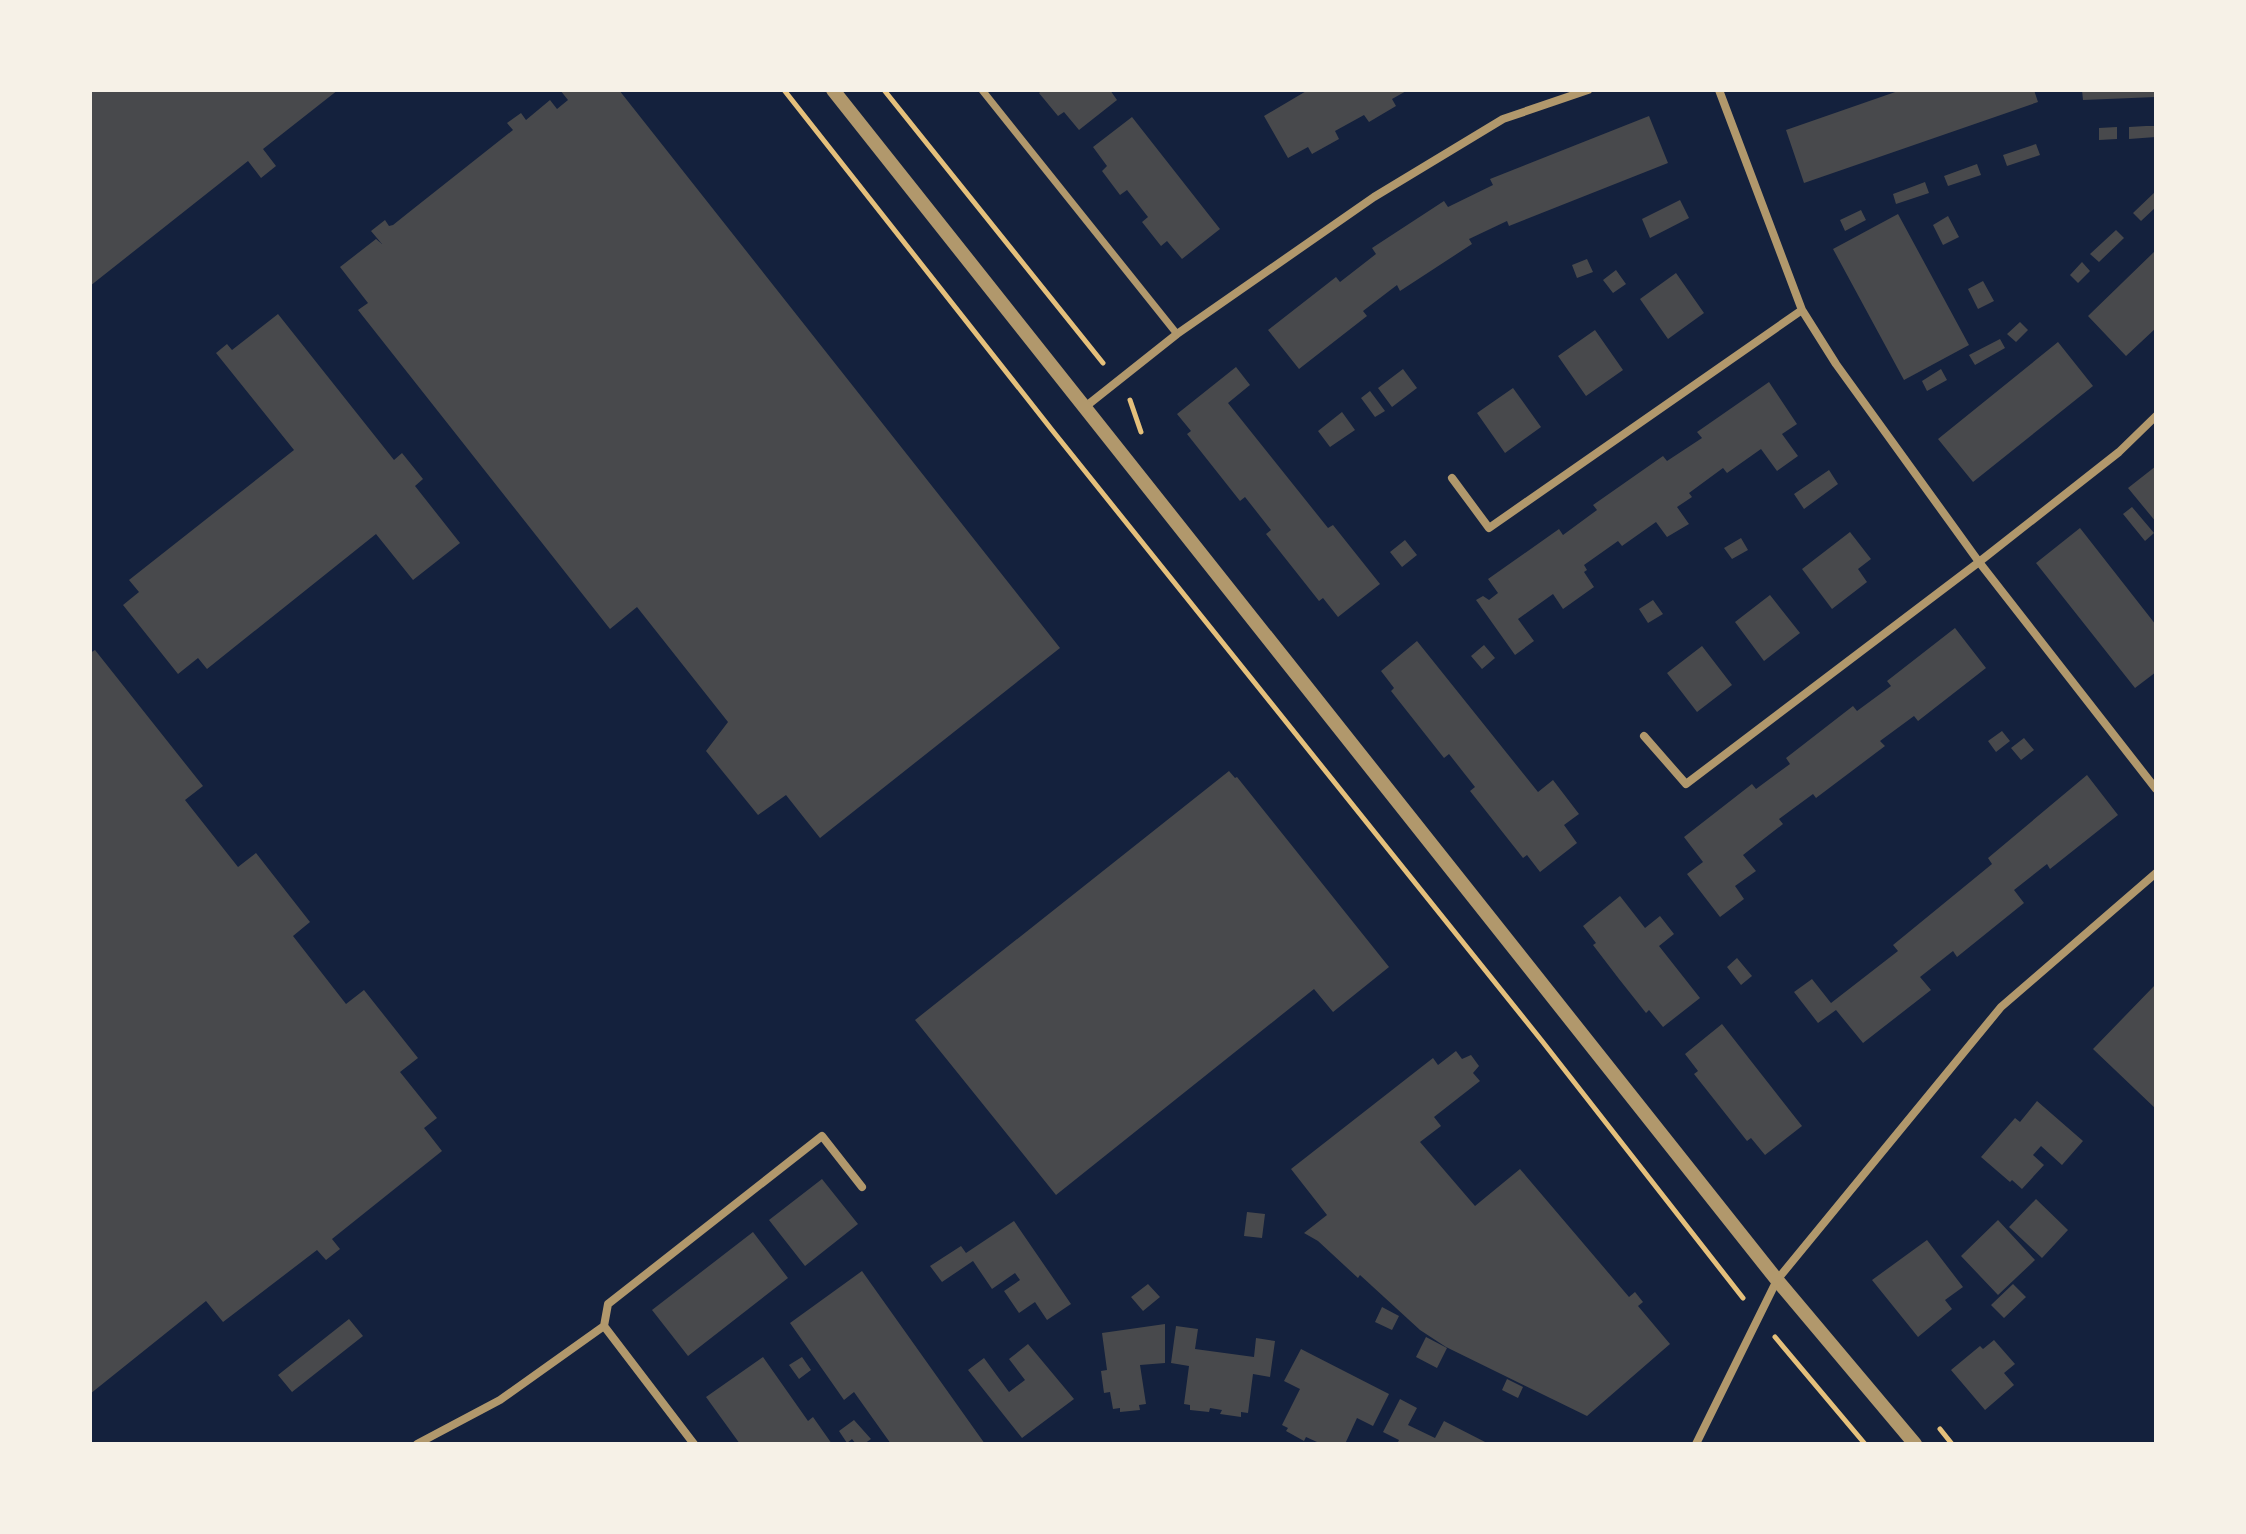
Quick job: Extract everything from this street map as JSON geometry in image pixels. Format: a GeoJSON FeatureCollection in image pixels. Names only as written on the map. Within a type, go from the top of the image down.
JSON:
{"type":"FeatureCollection","features":[{"type":"Feature","properties":{"kind":"street"},"geometry":{"type":"LineString","coordinates":[[833,90],[1777,1280],[1915,1444]]}},
{"type":"Feature","properties":{"kind":"street"},"geometry":{"type":"LineString","coordinates":[[982,90],[1177,334]]}},
{"type":"Feature","properties":{"kind":"street"},"geometry":{"type":"LineString","coordinates":[[1085,407],[1177,334],[1374,197],[1503,119],[1588,90]]}},
{"type":"Feature","properties":{"kind":"street"},"geometry":{"type":"LineString","coordinates":[[1719,90],[1802,310],[1836,364],[1979,562],[2156,789]]}},
{"type":"Feature","properties":{"kind":"street"},"geometry":{"type":"LineString","coordinates":[[1452,478],[1489,528],[1802,310]]}},
{"type":"Feature","properties":{"kind":"street"},"geometry":{"type":"LineString","coordinates":[[1644,736],[1686,784],[1979,562],[2119,452],[2156,416]]}},
{"type":"Feature","properties":{"kind":"street"},"geometry":{"type":"LineString","coordinates":[[1696,1444],[1777,1280],[2001,1007],[2156,873]]}},
{"type":"Feature","properties":{"kind":"street"},"geometry":{"type":"LineString","coordinates":[[417,1444],[500,1400],[604,1326],[608,1304],[822,1136],[862,1187]]}},
{"type":"Feature","properties":{"kind":"street"},"geometry":{"type":"LineString","coordinates":[[604,1326],[694,1444]]}},
{"type":"Feature","properties":{"kind":"path"},"geometry":{"type":"LineString","coordinates":[[784,90],[1759,1318],[1865,1444]]}},
{"type":"Feature","properties":{"kind":"path"},"geometry":{"type":"LineString","coordinates":[[884,90],[1129,398],[1145,444]]}},
{"type":"Feature","properties":{"kind":"path"},"geometry":{"type":"LineString","coordinates":[[1932,1420],[1952,1444]]}},
{"type":"Feature","properties":{"kind":"building"},"geometry":{"type":"Polygon","coordinates":[[[90,90],[338,90],[263,149],[276,166],[261,178],[248,161],[90,286],[90,90]]]}},
{"type":"Feature","properties":{"kind":"building"},"geometry":{"type":"Polygon","coordinates":[[[560,90],[619,90],[1060,648],[820,838],[786,795],[758,815],[706,751],[728,722],[637,607],[610,629],[358,310],[368,303],[340,267],[376,239],[382,244],[371,231],[385,220],[389,226],[393,225],[513,130],[507,123],[521,113],[526,120],[550,100],[557,109],[568,100],[560,90]]]}},
{"type":"Feature","properties":{"kind":"building"},"geometry":{"type":"Polygon","coordinates":[[[1042,90],[1110,90],[1117,100],[1079,130],[1064,112],[1058,116],[1039,93],[1042,90]]]}},
{"type":"Feature","properties":{"kind":"building"},"geometry":{"type":"Polygon","coordinates":[[[1308,90],[1408,90],[1392,99],[1396,106],[1369,122],[1364,115],[1335,131],[1339,139],[1312,154],[1308,147],[1288,158],[1264,116],[1308,90]]]}},
{"type":"Feature","properties":{"kind":"building"},"geometry":{"type":"Polygon","coordinates":[[[1901,90],[2034,90],[2038,102],[1804,183],[1786,130],[1901,90]]]}},
{"type":"Feature","properties":{"kind":"building"},"geometry":{"type":"Polygon","coordinates":[[[2082,90],[2156,90],[2156,97],[2083,100],[2082,90]]]}},
{"type":"Feature","properties":{"kind":"building"},"geometry":{"type":"Polygon","coordinates":[[[1649,116],[1668,163],[1509,226],[1507,221],[1469,239],[1472,244],[1400,291],[1397,285],[1363,311],[1367,316],[1299,369],[1268,330],[1336,277],[1340,282],[1376,254],[1372,248],[1444,201],[1448,207],[1493,185],[1490,179],[1649,116]]]}},
{"type":"Feature","properties":{"kind":"building"},"geometry":{"type":"Polygon","coordinates":[[[1132,117],[1220,229],[1182,259],[1167,241],[1161,246],[1142,222],[1148,217],[1127,190],[1120,195],[1102,171],[1107,166],[1093,147],[1132,117]]]}},
{"type":"Feature","properties":{"kind":"building"},"geometry":{"type":"Polygon","coordinates":[[[2156,126],[2156,137],[2129,139],[2129,127],[2156,126]]]}},
{"type":"Feature","properties":{"kind":"building"},"geometry":{"type":"Polygon","coordinates":[[[2117,127],[2117,139],[2099,140],[2099,128],[2117,127]]]}},
{"type":"Feature","properties":{"kind":"building"},"geometry":{"type":"Polygon","coordinates":[[[2036,144],[2040,155],[2007,166],[2003,155],[2036,144]]]}},
{"type":"Feature","properties":{"kind":"building"},"geometry":{"type":"Polygon","coordinates":[[[1977,164],[1981,175],[1948,186],[1944,176],[1977,164]]]}},
{"type":"Feature","properties":{"kind":"building"},"geometry":{"type":"Polygon","coordinates":[[[1925,182],[1929,193],[1896,204],[1893,194],[1925,182]]]}},
{"type":"Feature","properties":{"kind":"building"},"geometry":{"type":"Polygon","coordinates":[[[2156,191],[2156,207],[2141,221],[2133,213],[2156,191]]]}},
{"type":"Feature","properties":{"kind":"building"},"geometry":{"type":"Polygon","coordinates":[[[1680,200],[1689,218],[1650,238],[1642,219],[1680,200]]]}},
{"type":"Feature","properties":{"kind":"building"},"geometry":{"type":"Polygon","coordinates":[[[1861,210],[1866,220],[1845,231],[1840,220],[1861,210]]]}},
{"type":"Feature","properties":{"kind":"building"},"geometry":{"type":"Polygon","coordinates":[[[1898,214],[1969,345],[1904,380],[1833,249],[1898,214]]]}},
{"type":"Feature","properties":{"kind":"building"},"geometry":{"type":"Polygon","coordinates":[[[1948,216],[1959,237],[1943,245],[1933,225],[1948,216]]]}},
{"type":"Feature","properties":{"kind":"building"},"geometry":{"type":"Polygon","coordinates":[[[2116,230],[2124,238],[2099,262],[2090,254],[2116,230]]]}},
{"type":"Feature","properties":{"kind":"building"},"geometry":{"type":"Polygon","coordinates":[[[2156,250],[2156,328],[2126,356],[2088,316],[2156,250]]]}},
{"type":"Feature","properties":{"kind":"building"},"geometry":{"type":"Polygon","coordinates":[[[1587,259],[1593,272],[1577,278],[1572,265],[1587,259]]]}},
{"type":"Feature","properties":{"kind":"building"},"geometry":{"type":"Polygon","coordinates":[[[2082,262],[2090,271],[2078,283],[2070,275],[2082,262]]]}},
{"type":"Feature","properties":{"kind":"building"},"geometry":{"type":"Polygon","coordinates":[[[1616,270],[1626,284],[1613,293],[1603,280],[1616,270]]]}},
{"type":"Feature","properties":{"kind":"building"},"geometry":{"type":"Polygon","coordinates":[[[1676,273],[1704,313],[1668,339],[1640,299],[1676,273]]]}},
{"type":"Feature","properties":{"kind":"building"},"geometry":{"type":"Polygon","coordinates":[[[1983,281],[1994,301],[1978,309],[1968,289],[1983,281]]]}},
{"type":"Feature","properties":{"kind":"building"},"geometry":{"type":"Polygon","coordinates":[[[278,314],[394,460],[402,453],[423,479],[415,486],[460,543],[413,580],[376,534],[207,669],[198,658],[178,674],[123,605],[139,592],[129,580],[294,450],[216,353],[227,344],[232,350],[278,314]]]}},
{"type":"Feature","properties":{"kind":"building"},"geometry":{"type":"Polygon","coordinates":[[[2020,322],[2028,330],[2016,342],[2007,334],[2020,322]]]}},
{"type":"Feature","properties":{"kind":"building"},"geometry":{"type":"Polygon","coordinates":[[[1595,330],[1623,370],[1586,396],[1558,356],[1595,330]]]}},
{"type":"Feature","properties":{"kind":"building"},"geometry":{"type":"Polygon","coordinates":[[[2000,339],[2005,348],[1975,365],[1969,355],[2000,339]]]}},
{"type":"Feature","properties":{"kind":"building"},"geometry":{"type":"Polygon","coordinates":[[[2058,342],[2093,386],[1973,482],[1938,439],[2058,342]]]}},
{"type":"Feature","properties":{"kind":"building"},"geometry":{"type":"Polygon","coordinates":[[[1236,367],[1250,385],[1228,403],[1328,528],[1333,525],[1380,584],[1338,617],[1323,598],[1319,601],[1266,534],[1271,530],[1245,497],[1240,501],[1187,434],[1191,431],[1177,414],[1236,367]]]}},
{"type":"Feature","properties":{"kind":"building"},"geometry":{"type":"Polygon","coordinates":[[[1403,369],[1417,388],[1392,407],[1378,388],[1403,369]]]}},
{"type":"Feature","properties":{"kind":"building"},"geometry":{"type":"Polygon","coordinates":[[[1941,369],[1947,380],[1927,391],[1922,381],[1941,369]]]}},
{"type":"Feature","properties":{"kind":"building"},"geometry":{"type":"Polygon","coordinates":[[[1769,382],[1797,424],[1782,434],[1798,456],[1777,471],[1761,449],[1727,473],[1723,468],[1689,493],[1692,497],[1677,507],[1689,524],[1667,537],[1656,522],[1622,546],[1618,541],[1584,565],[1587,570],[1584,572],[1594,587],[1563,609],[1553,594],[1518,619],[1534,641],[1515,655],[1476,600],[1483,596],[1489,600],[1498,593],[1488,579],[1559,529],[1563,535],[1597,510],[1593,505],[1663,456],[1667,461],[1702,438],[1697,432],[1769,382]]]}},
{"type":"Feature","properties":{"kind":"building"},"geometry":{"type":"Polygon","coordinates":[[[1513,388],[1541,427],[1505,453],[1477,413],[1513,388]]]}},
{"type":"Feature","properties":{"kind":"building"},"geometry":{"type":"Polygon","coordinates":[[[1370,391],[1385,411],[1375,417],[1361,398],[1370,391]]]}},
{"type":"Feature","properties":{"kind":"building"},"geometry":{"type":"Polygon","coordinates":[[[1342,412],[1355,430],[1330,447],[1318,431],[1342,412]]]}},
{"type":"Feature","properties":{"kind":"building"},"geometry":{"type":"Polygon","coordinates":[[[2156,466],[2156,522],[2128,488],[2156,466]]]}},
{"type":"Feature","properties":{"kind":"building"},"geometry":{"type":"Polygon","coordinates":[[[1829,470],[1838,484],[1804,509],[1794,494],[1829,470]]]}},
{"type":"Feature","properties":{"kind":"building"},"geometry":{"type":"Polygon","coordinates":[[[2132,507],[2154,533],[2145,541],[2123,514],[2132,507]]]}},
{"type":"Feature","properties":{"kind":"building"},"geometry":{"type":"Polygon","coordinates":[[[2080,528],[2156,625],[2156,672],[2135,688],[2036,563],[2080,528]]]}},
{"type":"Feature","properties":{"kind":"building"},"geometry":{"type":"Polygon","coordinates":[[[1850,532],[1871,559],[1858,569],[1867,582],[1832,609],[1802,569],[1850,532]]]}},
{"type":"Feature","properties":{"kind":"building"},"geometry":{"type":"Polygon","coordinates":[[[1741,538],[1748,550],[1732,559],[1724,548],[1741,538]]]}},
{"type":"Feature","properties":{"kind":"building"},"geometry":{"type":"Polygon","coordinates":[[[1405,540],[1417,555],[1402,567],[1390,552],[1405,540]]]}},
{"type":"Feature","properties":{"kind":"building"},"geometry":{"type":"Polygon","coordinates":[[[1770,595],[1800,633],[1764,661],[1735,622],[1770,595]]]}},
{"type":"Feature","properties":{"kind":"building"},"geometry":{"type":"Polygon","coordinates":[[[1653,600],[1663,614],[1648,623],[1639,609],[1653,600]]]}},
{"type":"Feature","properties":{"kind":"building"},"geometry":{"type":"Polygon","coordinates":[[[1955,628],[1986,668],[1918,721],[1914,716],[1880,741],[1885,746],[1816,798],[1813,794],[1779,819],[1783,824],[1743,855],[1756,871],[1735,886],[1744,899],[1720,917],[1687,874],[1703,862],[1684,837],[1752,784],[1756,789],[1790,764],[1786,758],[1853,706],[1857,711],[1891,686],[1887,681],[1955,628]]]}},
{"type":"Feature","properties":{"kind":"building"},"geometry":{"type":"Polygon","coordinates":[[[1417,641],[1538,792],[1553,780],[1579,814],[1564,825],[1577,843],[1540,872],[1527,855],[1523,858],[1470,791],[1475,787],[1449,754],[1444,758],[1391,691],[1394,688],[1381,671],[1417,641]]]}},
{"type":"Feature","properties":{"kind":"building"},"geometry":{"type":"Polygon","coordinates":[[[1484,645],[1495,658],[1482,669],[1471,656],[1484,645]]]}},
{"type":"Feature","properties":{"kind":"building"},"geometry":{"type":"Polygon","coordinates":[[[1702,646],[1732,685],[1697,712],[1667,673],[1702,646]]]}},
{"type":"Feature","properties":{"kind":"building"},"geometry":{"type":"Polygon","coordinates":[[[95,650],[203,786],[185,800],[238,867],[256,853],[310,922],[293,936],[346,1004],[364,990],[418,1058],[400,1072],[437,1118],[424,1128],[442,1151],[332,1239],[340,1249],[326,1260],[317,1250],[223,1322],[206,1301],[90,1394],[90,653],[95,650]]]}},
{"type":"Feature","properties":{"kind":"building"},"geometry":{"type":"Polygon","coordinates":[[[2002,731],[2010,741],[1996,752],[1988,741],[2002,731]]]}},
{"type":"Feature","properties":{"kind":"building"},"geometry":{"type":"Polygon","coordinates":[[[2024,738],[2034,750],[2021,760],[2011,748],[2024,738]]]}},
{"type":"Feature","properties":{"kind":"building"},"geometry":{"type":"Polygon","coordinates":[[[1229,771],[1237,777],[1389,967],[1333,1012],[1314,989],[1056,1195],[915,1020],[1229,771]]]}},
{"type":"Feature","properties":{"kind":"building"},"geometry":{"type":"Polygon","coordinates":[[[2087,775],[2118,815],[2050,869],[2047,864],[2014,890],[2024,903],[1957,957],[1953,951],[1920,977],[1931,990],[1863,1043],[1836,1010],[1818,1023],[1794,992],[1812,979],[1831,1003],[1898,951],[1893,945],[1992,864],[1988,858],[2087,775]]]}},
{"type":"Feature","properties":{"kind":"building"},"geometry":{"type":"Polygon","coordinates":[[[1620,896],[1645,928],[1660,916],[1674,934],[1659,946],[1700,998],[1663,1027],[1649,1010],[1646,1013],[1619,979],[1593,945],[1596,943],[1583,926],[1620,896]]]}},
{"type":"Feature","properties":{"kind":"building"},"geometry":{"type":"Polygon","coordinates":[[[1737,958],[1752,976],[1741,985],[1727,967],[1737,958]]]}},
{"type":"Feature","properties":{"kind":"building"},"geometry":{"type":"Polygon","coordinates":[[[2156,984],[2156,1109],[2093,1049],[2156,984]]]}},
{"type":"Feature","properties":{"kind":"building"},"geometry":{"type":"Polygon","coordinates":[[[1722,1024],[1802,1126],[1765,1155],[1751,1138],[1747,1141],[1694,1074],[1698,1071],[1685,1054],[1722,1024]]]}},
{"type":"Feature","properties":{"kind":"building"},"geometry":{"type":"Polygon","coordinates":[[[1456,1051],[1462,1059],[1471,1055],[1479,1066],[1473,1073],[1480,1081],[1434,1117],[1441,1126],[1420,1142],[1475,1206],[1520,1169],[1629,1297],[1635,1292],[1643,1302],[1638,1306],[1670,1344],[1587,1416],[1446,1347],[1420,1330],[1360,1275],[1358,1278],[1318,1241],[1304,1233],[1327,1215],[1291,1169],[1433,1058],[1438,1065],[1456,1051]]]}},
{"type":"Feature","properties":{"kind":"building"},"geometry":{"type":"Polygon","coordinates":[[[2037,1101],[2083,1141],[2062,1165],[2041,1146],[2033,1155],[2044,1165],[2022,1189],[1981,1157],[2015,1118],[2020,1122],[2037,1101]]]}},
{"type":"Feature","properties":{"kind":"building"},"geometry":{"type":"Polygon","coordinates":[[[822,1179],[858,1224],[805,1266],[769,1220],[822,1179]]]}},
{"type":"Feature","properties":{"kind":"building"},"geometry":{"type":"Polygon","coordinates":[[[2036,1199],[2068,1230],[2042,1258],[2009,1227],[2036,1199]]]}},
{"type":"Feature","properties":{"kind":"building"},"geometry":{"type":"Polygon","coordinates":[[[1247,1212],[1265,1214],[1262,1238],[1244,1236],[1247,1212]]]}},
{"type":"Feature","properties":{"kind":"building"},"geometry":{"type":"Polygon","coordinates":[[[1998,1220],[2035,1260],[1998,1295],[1961,1256],[1998,1220]]]}},
{"type":"Feature","properties":{"kind":"building"},"geometry":{"type":"Polygon","coordinates":[[[1014,1221],[1071,1304],[1047,1320],[1035,1302],[1019,1313],[1004,1291],[1020,1280],[1015,1273],[992,1289],[973,1261],[942,1282],[930,1266],[961,1246],[966,1253],[1014,1221]]]}},
{"type":"Feature","properties":{"kind":"building"},"geometry":{"type":"Polygon","coordinates":[[[753,1232],[788,1278],[688,1356],[652,1310],[753,1232]]]}},
{"type":"Feature","properties":{"kind":"building"},"geometry":{"type":"Polygon","coordinates":[[[1927,1240],[1963,1287],[1945,1300],[1952,1309],[1918,1337],[1872,1280],[1927,1240]]]}},
{"type":"Feature","properties":{"kind":"building"},"geometry":{"type":"Polygon","coordinates":[[[862,1271],[985,1444],[891,1444],[854,1392],[844,1400],[790,1323],[862,1271]]]}},
{"type":"Feature","properties":{"kind":"building"},"geometry":{"type":"Polygon","coordinates":[[[1148,1284],[1160,1297],[1143,1311],[1131,1297],[1148,1284]]]}},
{"type":"Feature","properties":{"kind":"building"},"geometry":{"type":"Polygon","coordinates":[[[2013,1284],[2026,1297],[2004,1318],[1991,1305],[2013,1284]]]}},
{"type":"Feature","properties":{"kind":"building"},"geometry":{"type":"Polygon","coordinates":[[[1382,1307],[1399,1316],[1392,1330],[1375,1322],[1382,1307]]]}},
{"type":"Feature","properties":{"kind":"building"},"geometry":{"type":"Polygon","coordinates":[[[349,1319],[363,1336],[292,1392],[278,1375],[349,1319]]]}},
{"type":"Feature","properties":{"kind":"building"},"geometry":{"type":"Polygon","coordinates":[[[1165,1324],[1165,1363],[1140,1365],[1146,1404],[1139,1405],[1140,1410],[1120,1412],[1120,1408],[1113,1409],[1110,1392],[1104,1393],[1101,1371],[1107,1370],[1102,1333],[1165,1324]]]}},
{"type":"Feature","properties":{"kind":"building"},"geometry":{"type":"Polygon","coordinates":[[[1176,1326],[1198,1329],[1195,1349],[1254,1357],[1256,1338],[1275,1341],[1270,1377],[1253,1374],[1248,1413],[1241,1412],[1241,1417],[1220,1414],[1222,1410],[1210,1408],[1209,1412],[1190,1410],[1190,1405],[1184,1404],[1189,1366],[1171,1363],[1176,1326]]]}},
{"type":"Feature","properties":{"kind":"building"},"geometry":{"type":"Polygon","coordinates":[[[1426,1337],[1447,1348],[1437,1368],[1416,1357],[1426,1337]]]}},
{"type":"Feature","properties":{"kind":"building"},"geometry":{"type":"Polygon","coordinates":[[[1994,1340],[2015,1364],[2004,1373],[2014,1385],[1985,1410],[1951,1370],[1980,1346],[1983,1349],[1994,1340]]]}},
{"type":"Feature","properties":{"kind":"building"},"geometry":{"type":"Polygon","coordinates":[[[1028,1344],[1074,1399],[1022,1438],[968,1370],[984,1358],[1009,1392],[1025,1380],[1009,1359],[1028,1344]]]}},
{"type":"Feature","properties":{"kind":"building"},"geometry":{"type":"Polygon","coordinates":[[[1301,1349],[1389,1394],[1373,1426],[1357,1418],[1345,1444],[1315,1444],[1317,1442],[1306,1437],[1304,1441],[1286,1431],[1288,1428],[1282,1425],[1300,1389],[1284,1381],[1301,1349]]]}},
{"type":"Feature","properties":{"kind":"building"},"geometry":{"type":"Polygon","coordinates":[[[763,1357],[808,1421],[813,1417],[832,1444],[740,1444],[706,1397],[763,1357]]]}},
{"type":"Feature","properties":{"kind":"building"},"geometry":{"type":"Polygon","coordinates":[[[802,1357],[811,1370],[799,1379],[789,1365],[802,1357]]]}},
{"type":"Feature","properties":{"kind":"building"},"geometry":{"type":"Polygon","coordinates":[[[1507,1379],[1523,1387],[1518,1398],[1502,1390],[1507,1379]]]}},
{"type":"Feature","properties":{"kind":"building"},"geometry":{"type":"Polygon","coordinates":[[[1400,1399],[1417,1408],[1408,1425],[1435,1438],[1444,1421],[1489,1444],[1397,1444],[1399,1440],[1383,1432],[1400,1399]]]}},
{"type":"Feature","properties":{"kind":"building"},"geometry":{"type":"Polygon","coordinates":[[[854,1420],[871,1439],[864,1444],[856,1444],[852,1439],[847,1443],[839,1431],[854,1420]]]}}]}
